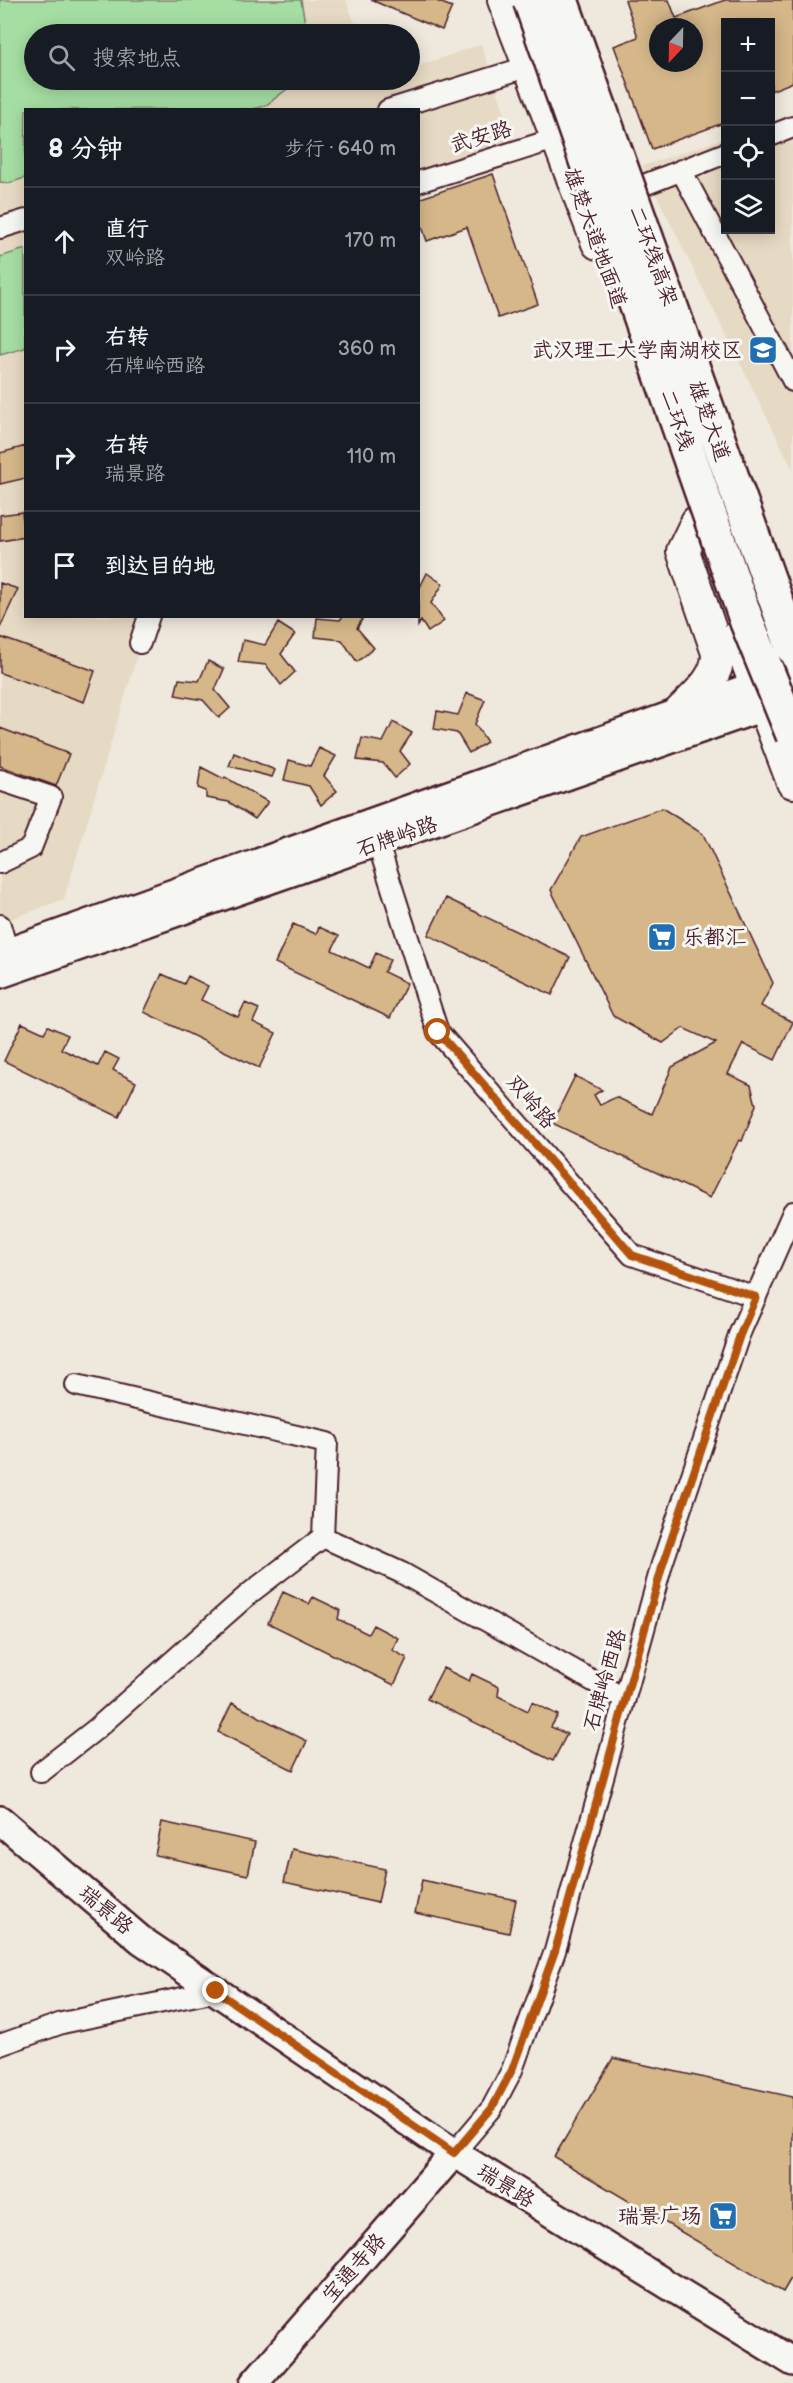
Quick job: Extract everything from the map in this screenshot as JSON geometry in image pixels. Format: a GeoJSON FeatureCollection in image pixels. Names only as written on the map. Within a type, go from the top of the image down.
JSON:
{"type":"FeatureCollection","features":[{"type":"Feature","properties":{"kind":"highway","name":"二环线"},"geometry":{"type":"LineString","coordinates":[[530,0],[747,622],[793,735]]}},
{"type":"Feature","properties":{"kind":"highway","name":"二环线高架"},"geometry":{"type":"LineString","coordinates":[[561,0],[793,648]]}},
{"type":"Feature","properties":{"kind":"main road","name":"雄楚大道地面道"},"geometry":{"type":"LineString","coordinates":[[504,0],[585,206],[759,697],[793,782]]}},
{"type":"Feature","properties":{"kind":"main road","name":"雄楚大道"},"geometry":{"type":"LineString","coordinates":[[555,0],[720,452],[786,597],[793,637]]}},
{"type":"Feature","properties":{"kind":"main road"},"geometry":{"type":"LineString","coordinates":[[679,713],[708,682],[718,663],[718,653],[683,551],[697,522]]}},
{"type":"Feature","properties":{"kind":"main road"},"geometry":{"type":"LineString","coordinates":[[759,697],[793,672]]}},
{"type":"Feature","properties":{"kind":"main road","name":"石牌岭路"},"geometry":{"type":"LineString","coordinates":[[5,963],[378,844],[759,697]]}},
{"type":"Feature","properties":{"kind":"main road","name":"石牌岭路"},"geometry":{"type":"LineString","coordinates":[[5,963],[679,713],[759,697],[793,697]]}},
{"type":"Feature","properties":{"kind":"main road","name":"瑞景路"},"geometry":{"type":"LineString","coordinates":[[0,1820],[141,1940],[454,2153],[793,2362]]}},
{"type":"Feature","properties":{"kind":"main road","name":"宝通寺路"},"geometry":{"type":"LineString","coordinates":[[254,2383],[454,2153]]}},
{"type":"Feature","properties":{"kind":"street"},"geometry":{"type":"LineString","coordinates":[[394,108],[530,66]]}},
{"type":"Feature","properties":{"kind":"street"},"geometry":{"type":"LineString","coordinates":[[775,134],[793,127]]}},
{"type":"Feature","properties":{"kind":"street","name":"武安路"},"geometry":{"type":"LineString","coordinates":[[420,181],[558,138]]}},
{"type":"Feature","properties":{"kind":"street"},"geometry":{"type":"LineString","coordinates":[[626,192],[721,155]]}},
{"type":"Feature","properties":{"kind":"street"},"geometry":{"type":"LineString","coordinates":[[681,170],[793,381]]}},
{"type":"Feature","properties":{"kind":"street"},"geometry":{"type":"LineString","coordinates":[[0,228],[24,221]]}},
{"type":"Feature","properties":{"kind":"street"},"geometry":{"type":"LineString","coordinates":[[140,643],[148,618]]}},
{"type":"Feature","properties":{"kind":"street"},"geometry":{"type":"LineString","coordinates":[[0,780],[51,797],[31,848],[0,863]]}},
{"type":"Feature","properties":{"kind":"street","name":"双岭路"},"geometry":{"type":"LineString","coordinates":[[378,844],[438,1032],[632,1255],[756,1297]]}},
{"type":"Feature","properties":{"kind":"street"},"geometry":{"type":"LineString","coordinates":[[0,925],[5,963]]}},
{"type":"Feature","properties":{"kind":"street","name":"石牌岭西路"},"geometry":{"type":"LineString","coordinates":[[454,2153],[492,2108],[512,2070],[555,1951],[663,1564],[740,1335],[793,1212]]}},
{"type":"Feature","properties":{"kind":"street"},"geometry":{"type":"LineString","coordinates":[[76,1384],[327,1443],[323,1537]]}},
{"type":"Feature","properties":{"kind":"street"},"geometry":{"type":"LineString","coordinates":[[323,1537],[402,1573],[625,1699]]}},
{"type":"Feature","properties":{"kind":"street"},"geometry":{"type":"LineString","coordinates":[[41,1772],[96,1729],[250,1593],[323,1537]]}},
{"type":"Feature","properties":{"kind":"street"},"geometry":{"type":"LineString","coordinates":[[0,2045],[62,2023],[216,1991]]}},
{"type":"Feature","properties":{"kind":"shaded area"},"geometry":{"type":"Polygon","coordinates":[[[0,0],[346,0],[355,24],[24,24],[24,90],[420,90],[420,65],[481,44],[518,151],[420,182],[420,108],[24,108],[24,618],[149,618],[64,899],[0,923],[0,0]]]}},
{"type":"Feature","properties":{"kind":"shaded area","name":"武汉理工大学南湖校区"},"geometry":{"type":"Polygon","coordinates":[[[793,116],[793,470],[642,166],[721,139],[721,234],[775,234],[775,122],[793,116]]]}},
{"type":"Feature","properties":{"kind":"green space"},"geometry":{"type":"Polygon","coordinates":[[[0,0],[301,0],[305,24],[24,24],[24,90],[286,90],[265,106],[257,108],[24,108],[24,178],[9,183],[0,182],[0,0]]]}},
{"type":"Feature","properties":{"kind":"green space"},"geometry":{"type":"Polygon","coordinates":[[[24,249],[24,348],[0,355],[0,257],[24,249]]]}},
{"type":"Feature","properties":{"kind":"building"},"geometry":{"type":"Polygon","coordinates":[[[371,0],[434,0],[452,7],[442,30],[371,0]]]}},
{"type":"Feature","properties":{"kind":"building"},"geometry":{"type":"Polygon","coordinates":[[[625,0],[669,0],[676,18],[725,0],[793,0],[793,82],[775,89],[775,18],[721,18],[721,124],[652,149],[614,46],[638,37],[625,0]]]}},
{"type":"Feature","properties":{"kind":"building"},"geometry":{"type":"Polygon","coordinates":[[[493,174],[538,304],[498,318],[467,227],[427,241],[420,221],[420,198],[493,174]]]}},
{"type":"Feature","properties":{"kind":"building"},"geometry":{"type":"Polygon","coordinates":[[[24,447],[24,478],[0,484],[0,453],[24,447]]]}},
{"type":"Feature","properties":{"kind":"building"},"geometry":{"type":"Polygon","coordinates":[[[22,512],[24,537],[0,541],[0,515],[22,512]]]}},
{"type":"Feature","properties":{"kind":"building"},"geometry":{"type":"Polygon","coordinates":[[[427,573],[443,584],[431,603],[444,621],[428,632],[421,621],[418,626],[420,587],[427,573]]]}},
{"type":"Feature","properties":{"kind":"building"},"geometry":{"type":"Polygon","coordinates":[[[0,583],[18,589],[0,628],[0,583]]]}},
{"type":"Feature","properties":{"kind":"building"},"geometry":{"type":"Polygon","coordinates":[[[317,618],[340,620],[342,618],[363,618],[357,628],[374,648],[357,662],[342,640],[315,637],[317,618]]]}},
{"type":"Feature","properties":{"kind":"building"},"geometry":{"type":"Polygon","coordinates":[[[278,623],[295,634],[281,654],[295,672],[281,685],[266,665],[238,662],[243,640],[265,645],[278,623]]]}},
{"type":"Feature","properties":{"kind":"building"},"geometry":{"type":"Polygon","coordinates":[[[0,637],[95,671],[84,702],[0,673],[0,637]]]}},
{"type":"Feature","properties":{"kind":"building"},"geometry":{"type":"Polygon","coordinates":[[[208,661],[224,669],[215,690],[230,708],[219,718],[203,700],[175,695],[179,679],[199,681],[208,661]]]}},
{"type":"Feature","properties":{"kind":"building"},"geometry":{"type":"Polygon","coordinates":[[[467,693],[485,700],[475,724],[487,742],[469,753],[457,733],[434,729],[437,711],[458,715],[467,693]]]}},
{"type":"Feature","properties":{"kind":"building"},"geometry":{"type":"Polygon","coordinates":[[[393,722],[412,733],[400,751],[410,764],[395,778],[383,763],[357,760],[362,738],[383,742],[393,722]]]}},
{"type":"Feature","properties":{"kind":"building"},"geometry":{"type":"Polygon","coordinates":[[[0,728],[69,754],[56,786],[0,766],[0,728]]]}},
{"type":"Feature","properties":{"kind":"building"},"geometry":{"type":"Polygon","coordinates":[[[319,748],[336,756],[324,776],[337,791],[321,805],[309,786],[284,780],[289,760],[310,766],[319,748]]]}},
{"type":"Feature","properties":{"kind":"building"},"geometry":{"type":"Polygon","coordinates":[[[234,753],[275,770],[272,777],[229,766],[234,753]]]}},
{"type":"Feature","properties":{"kind":"building"},"geometry":{"type":"Polygon","coordinates":[[[201,767],[224,779],[225,777],[268,802],[255,819],[229,802],[206,798],[206,791],[198,788],[201,767]]]}},
{"type":"Feature","properties":{"kind":"building","name":"乐都汇"},"geometry":{"type":"Polygon","coordinates":[[[662,808],[703,834],[773,983],[761,1006],[793,1022],[775,1060],[743,1044],[728,1074],[751,1085],[756,1105],[742,1141],[739,1140],[710,1198],[552,1123],[575,1076],[602,1090],[594,1095],[600,1105],[616,1097],[652,1114],[672,1067],[716,1043],[683,1028],[663,1043],[613,1016],[551,890],[581,837],[662,808]]]}},
{"type":"Feature","properties":{"kind":"building"},"geometry":{"type":"Polygon","coordinates":[[[446,898],[570,957],[552,995],[428,935],[446,898]]]}},
{"type":"Feature","properties":{"kind":"building"},"geometry":{"type":"Polygon","coordinates":[[[293,924],[316,934],[319,927],[339,936],[332,950],[369,968],[376,953],[390,960],[384,972],[407,983],[390,1018],[275,963],[293,924]]]}},
{"type":"Feature","properties":{"kind":"building"},"geometry":{"type":"Polygon","coordinates":[[[162,974],[184,984],[188,976],[208,986],[201,1000],[238,1017],[245,1003],[259,1009],[253,1022],[276,1033],[259,1068],[144,1012],[162,974]]]}},
{"type":"Feature","properties":{"kind":"building"},"geometry":{"type":"Polygon","coordinates":[[[22,1023],[44,1033],[48,1026],[68,1035],[61,1049],[98,1066],[105,1052],[119,1059],[113,1070],[136,1082],[119,1117],[4,1061],[22,1023]]]}},
{"type":"Feature","properties":{"kind":"building"},"geometry":{"type":"Polygon","coordinates":[[[283,1592],[309,1604],[313,1597],[340,1610],[338,1619],[368,1634],[373,1625],[398,1638],[392,1650],[407,1658],[394,1685],[268,1623],[283,1592]]]}},
{"type":"Feature","properties":{"kind":"building"},"geometry":{"type":"Polygon","coordinates":[[[443,1668],[469,1681],[472,1674],[499,1687],[498,1696],[528,1711],[532,1702],[558,1715],[551,1727],[567,1734],[553,1761],[427,1699],[443,1668]]]}},
{"type":"Feature","properties":{"kind":"building"},"geometry":{"type":"Polygon","coordinates":[[[232,1703],[307,1741],[293,1770],[218,1732],[232,1703]]]}},
{"type":"Feature","properties":{"kind":"building"},"geometry":{"type":"Polygon","coordinates":[[[162,1822],[255,1842],[248,1875],[155,1855],[162,1822]]]}},
{"type":"Feature","properties":{"kind":"building"},"geometry":{"type":"Polygon","coordinates":[[[292,1849],[385,1869],[378,1903],[284,1882],[292,1849]]]}},
{"type":"Feature","properties":{"kind":"building"},"geometry":{"type":"Polygon","coordinates":[[[422,1880],[516,1900],[509,1933],[415,1913],[422,1880]]]}},
{"type":"Feature","properties":{"kind":"building","name":"瑞景广场"},"geometry":{"type":"Polygon","coordinates":[[[613,2058],[793,2097],[793,2275],[783,2292],[554,2157],[613,2058]]]}},
{"type":"Feature","properties":{"kind":"place","name":"武汉理工大学南湖校区"},"geometry":{"type":"Point","coordinates":[763,350]}},
{"type":"Feature","properties":{"kind":"place","name":"乐都汇"},"geometry":{"type":"Point","coordinates":[662,937]}},
{"type":"Feature","properties":{"kind":"place","name":"瑞景广场"},"geometry":{"type":"Point","coordinates":[723,2216]}},
{"type":"Feature","properties":{"kind":"route"},"geometry":{"type":"LineString","coordinates":[[216,1991],[454,2153],[492,2108],[512,2070],[555,1951],[663,1564],[740,1335],[756,1297],[632,1255],[438,1032]]}}]}
